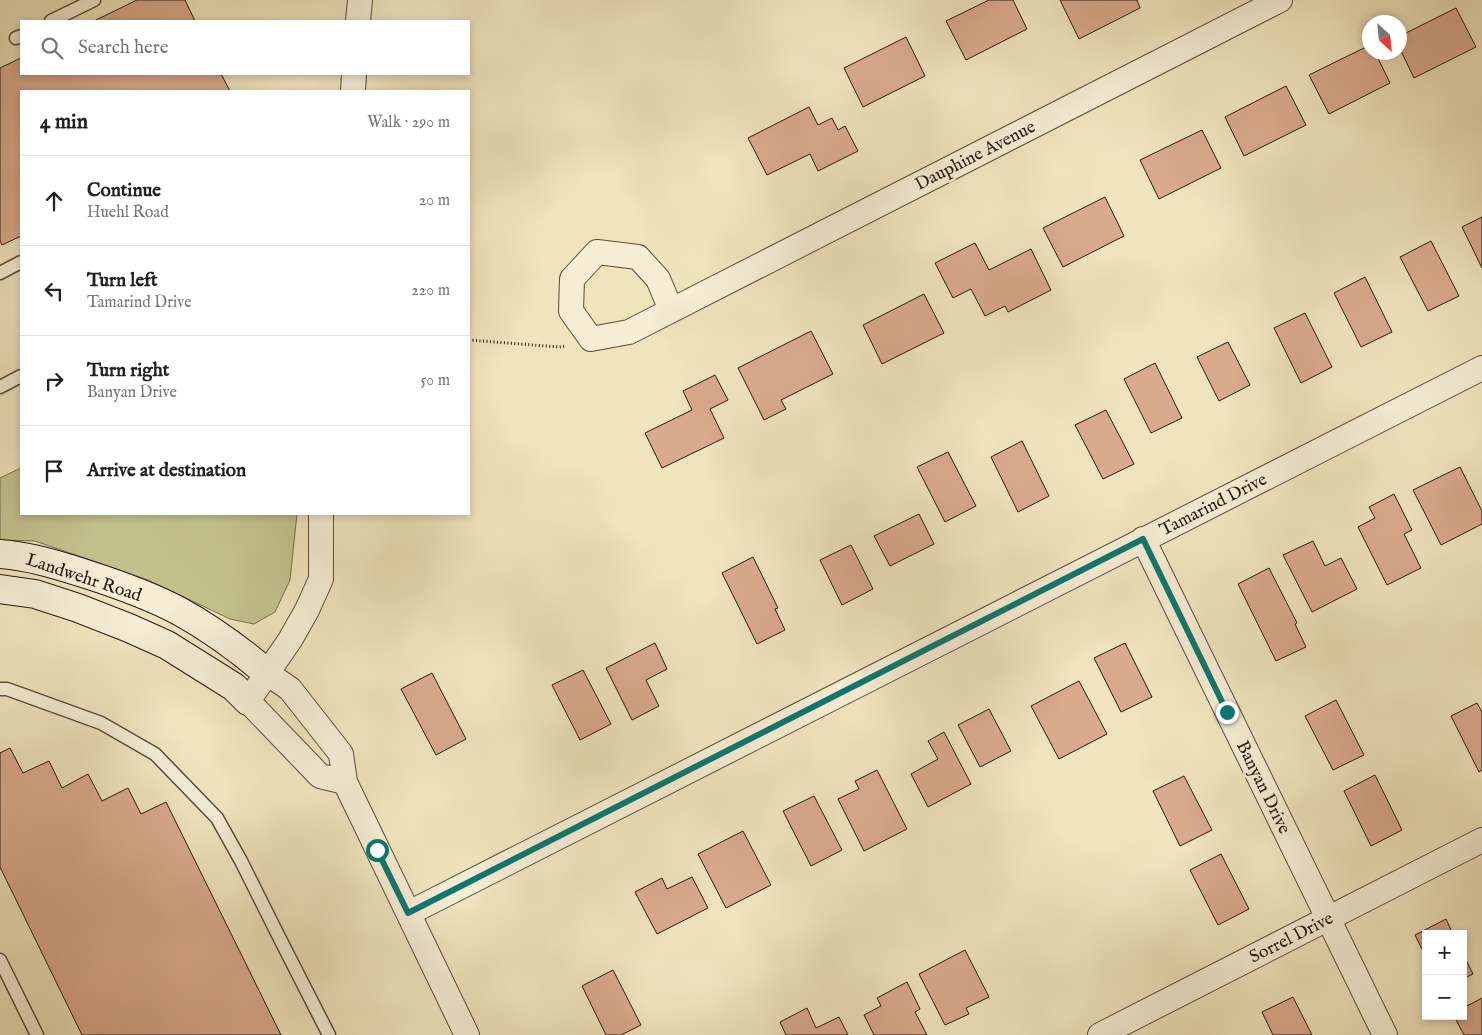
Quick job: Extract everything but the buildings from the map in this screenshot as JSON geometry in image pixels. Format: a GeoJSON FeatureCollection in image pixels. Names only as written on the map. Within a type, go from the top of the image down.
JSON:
{"type":"FeatureCollection","features":[{"type":"Feature","properties":{"kind":"street"},"geometry":{"type":"LineString","coordinates":[[358,20],[360,0]]}},
{"type":"Feature","properties":{"kind":"street","name":"Dauphine Avenue"},"geometry":{"type":"LineString","coordinates":[[591,339],[629,332],[1280,0]]}},
{"type":"Feature","properties":{"kind":"street"},"geometry":{"type":"LineString","coordinates":[[353,90],[354,75]]}},
{"type":"Feature","properties":{"kind":"street"},"geometry":{"type":"LineString","coordinates":[[591,339],[571,312],[572,279],[597,252],[638,257],[658,279],[671,310]]}},
{"type":"Feature","properties":{"kind":"street","name":"Tamarind Drive"},"geometry":{"type":"LineString","coordinates":[[408,913],[1482,368]]}},
{"type":"Feature","properties":{"kind":"street"},"geometry":{"type":"LineString","coordinates":[[321,515],[321,578],[307,610],[290,640],[248,701],[320,776],[345,782]]}},
{"type":"Feature","properties":{"kind":"street","name":"Banyan Drive"},"geometry":{"type":"LineString","coordinates":[[1143,539],[1385,1035]]}},
{"type":"Feature","properties":{"kind":"street","name":"Landwehr Road"},"geometry":{"type":"LineString","coordinates":[[0,554],[55,564],[124,586],[179,611],[221,638],[267,673]]}},
{"type":"Feature","properties":{"kind":"street","name":"Landwehr Road"},"geometry":{"type":"LineString","coordinates":[[0,590],[35,594],[78,608],[167,644],[234,687],[248,701]]}},
{"type":"Feature","properties":{"kind":"street"},"geometry":{"type":"LineString","coordinates":[[267,673],[290,689],[341,754],[345,782],[467,1035]]}},
{"type":"Feature","properties":{"kind":"street","name":"Sorrel Drive"},"geometry":{"type":"LineString","coordinates":[[1100,1035],[1482,840]]}},
{"type":"Feature","properties":{"kind":"lane"},"geometry":{"type":"LineString","coordinates":[[53,20],[94,0]]}},
{"type":"Feature","properties":{"kind":"lane"},"geometry":{"type":"LineString","coordinates":[[0,273],[20,263]]}},
{"type":"Feature","properties":{"kind":"lane"},"geometry":{"type":"LineString","coordinates":[[0,387],[20,377]]}},
{"type":"Feature","properties":{"kind":"lane"},"geometry":{"type":"LineString","coordinates":[[0,689],[6,689],[101,724],[155,754],[217,818],[241,861],[329,1035]]}},
{"type":"Feature","properties":{"kind":"lane"},"geometry":{"type":"LineString","coordinates":[[0,960],[37,1035]]}},
{"type":"Feature","properties":{"kind":"path"},"geometry":{"type":"LineString","coordinates":[[470,340],[559,348],[591,339]]}},
{"type":"Feature","properties":{"kind":"shaded area"},"geometry":{"type":"Polygon","coordinates":[[[20,468],[20,515],[297,515],[290,580],[275,612],[254,624],[230,619],[148,580],[35,541],[0,540],[0,478],[20,468]]]}},
{"type":"Feature","properties":{"kind":"route"},"geometry":{"type":"LineString","coordinates":[[377,850],[408,913],[1143,539],[1227,712]]}}]}
